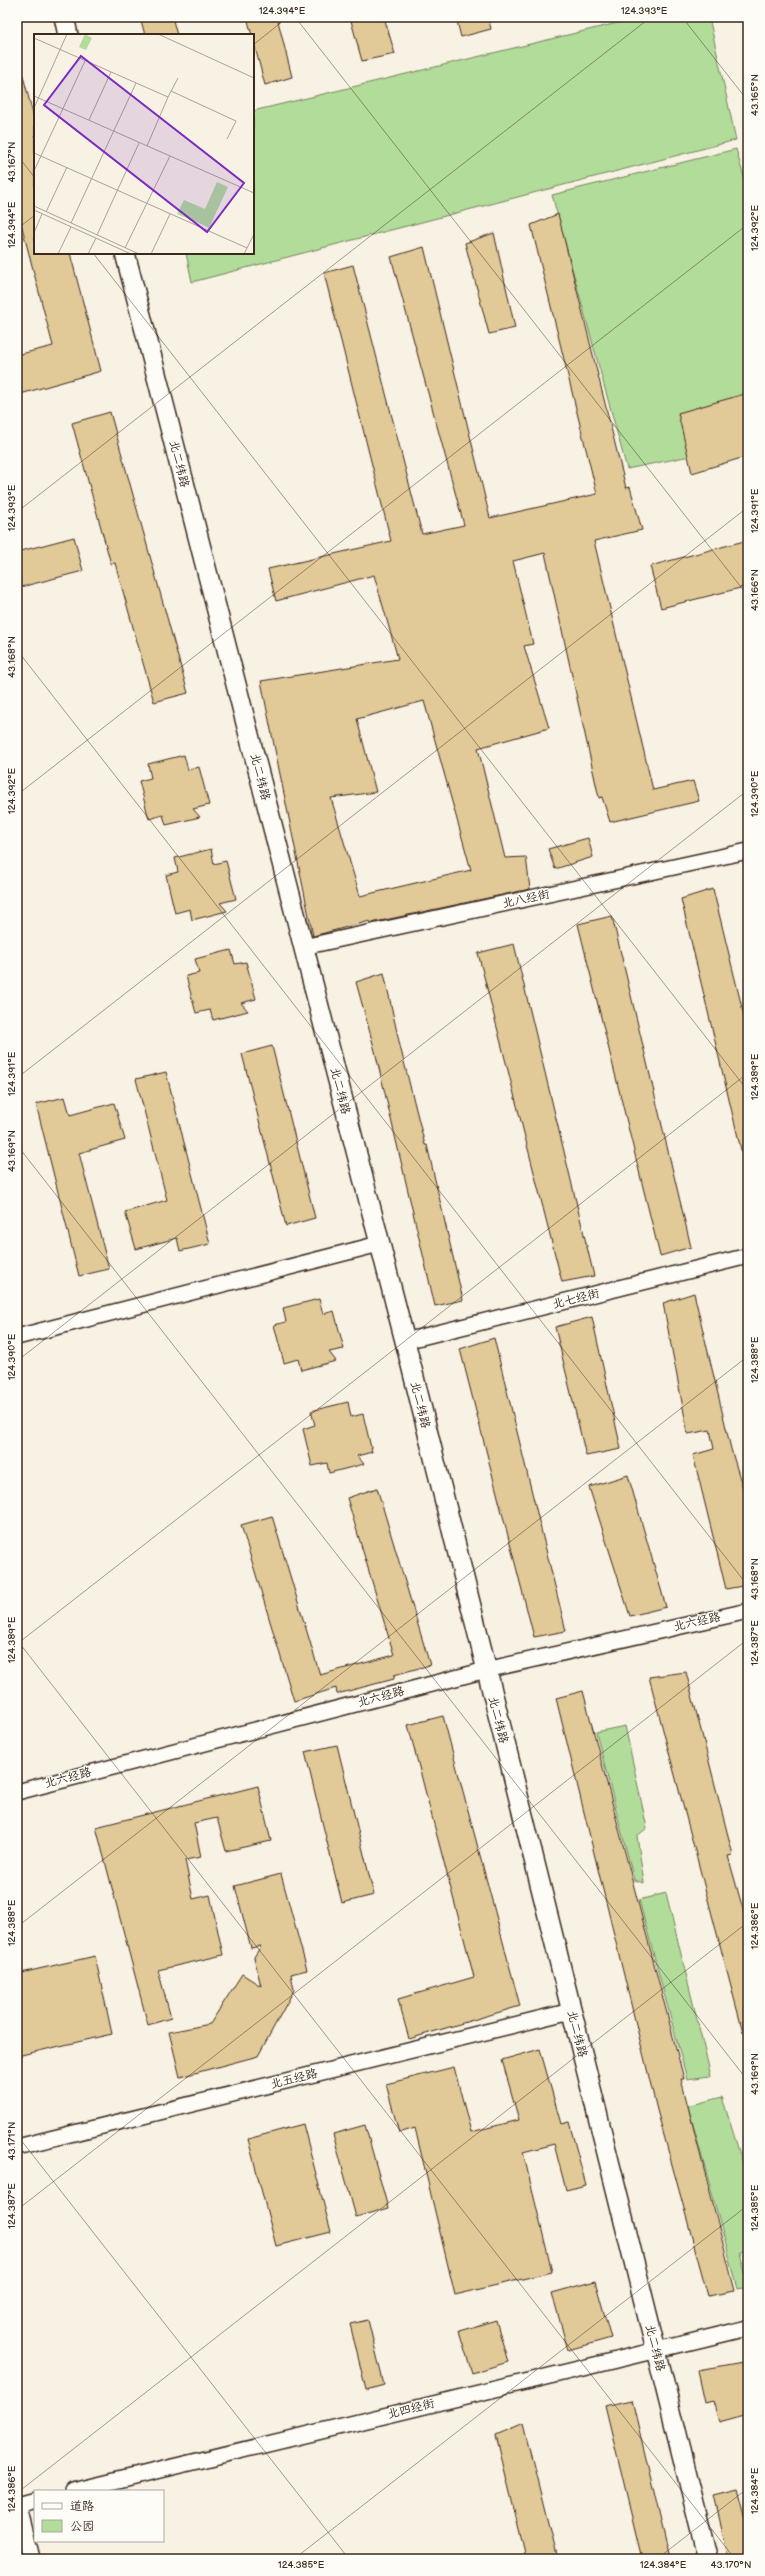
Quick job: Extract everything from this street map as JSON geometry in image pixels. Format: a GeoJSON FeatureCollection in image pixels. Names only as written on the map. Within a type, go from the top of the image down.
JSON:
{"type":"FeatureCollection","features":[{"type":"Feature","properties":{"kind":"street"},"geometry":{"type":"LineString","coordinates":[[64,17],[68,34]]}},
{"type":"Feature","properties":{"kind":"street","name":"北二纬路"},"geometry":{"type":"LineString","coordinates":[[124,254],[405,1342],[708,2559]]}},
{"type":"Feature","properties":{"kind":"street","name":"北八经街"},"geometry":{"type":"LineString","coordinates":[[303,947],[748,851]]}},
{"type":"Feature","properties":{"kind":"street"},"geometry":{"type":"LineString","coordinates":[[17,1337],[379,1244]]}},
{"type":"Feature","properties":{"kind":"street","name":"北七经街"},"geometry":{"type":"LineString","coordinates":[[405,1342],[748,1256]]}},
{"type":"Feature","properties":{"kind":"street","name":"北六经路"},"geometry":{"type":"LineString","coordinates":[[17,1792],[486,1670],[748,1611]]}},
{"type":"Feature","properties":{"kind":"street","name":"北五经路"},"geometry":{"type":"LineString","coordinates":[[17,2147],[571,2011]]}},
{"type":"Feature","properties":{"kind":"street","name":"北四经街"},"geometry":{"type":"LineString","coordinates":[[78,2490],[748,2328]]}},
{"type":"Feature","properties":{"kind":"street"},"geometry":{"type":"LineString","coordinates":[[31,2559],[17,2504],[34,2500]]}},
{"type":"Feature","properties":{"kind":"green space"},"geometry":{"type":"Polygon","coordinates":[[[642,17],[709,17],[736,140],[192,282],[186,254],[254,254],[254,111],[642,17]]]}},
{"type":"Feature","properties":{"kind":"green space"},"geometry":{"type":"Polygon","coordinates":[[[736,149],[748,192],[748,444],[627,469],[552,195],[736,149]]]}},
{"type":"Feature","properties":{"kind":"green space"},"geometry":{"type":"Polygon","coordinates":[[[625,1726],[647,1828],[637,1836],[644,1883],[634,1880],[596,1732],[625,1726]]]}},
{"type":"Feature","properties":{"kind":"green space"},"geometry":{"type":"Polygon","coordinates":[[[666,1893],[711,2076],[687,2079],[639,1900],[666,1893]]]}},
{"type":"Feature","properties":{"kind":"green space"},"geometry":{"type":"Polygon","coordinates":[[[722,2097],[748,2180],[748,2250],[740,2252],[748,2287],[738,2289],[688,2106],[722,2097]]]}},
{"type":"Feature","properties":{"kind":"building"},"geometry":{"type":"Polygon","coordinates":[[[140,17],[172,17],[177,34],[145,34],[140,17]]]}},
{"type":"Feature","properties":{"kind":"building"},"geometry":{"type":"Polygon","coordinates":[[[247,17],[277,17],[292,77],[265,85],[254,43],[254,34],[252,34],[247,17]]]}},
{"type":"Feature","properties":{"kind":"building"},"geometry":{"type":"Polygon","coordinates":[[[350,17],[384,17],[395,54],[362,61],[350,17]]]}},
{"type":"Feature","properties":{"kind":"building"},"geometry":{"type":"Polygon","coordinates":[[[456,17],[488,17],[491,29],[461,37],[456,17]]]}},
{"type":"Feature","properties":{"kind":"building"},"geometry":{"type":"Polygon","coordinates":[[[22,72],[34,118],[34,254],[70,254],[101,371],[17,395],[17,355],[53,346],[17,208],[17,73],[22,72]]]}},
{"type":"Feature","properties":{"kind":"building"},"geometry":{"type":"Polygon","coordinates":[[[558,214],[626,488],[630,487],[642,530],[594,541],[653,790],[693,781],[699,801],[610,822],[602,797],[599,798],[545,553],[513,561],[533,644],[524,646],[549,728],[478,748],[505,858],[526,857],[530,889],[371,923],[370,921],[313,936],[261,681],[398,659],[374,575],[276,601],[268,569],[391,541],[324,273],[353,265],[422,534],[464,525],[391,257],[424,247],[490,518],[597,494],[531,225],[558,214]],[[424,701],[357,719],[376,792],[331,798],[360,896],[471,870],[424,701]]]}},
{"type":"Feature","properties":{"kind":"building"},"geometry":{"type":"Polygon","coordinates":[[[494,233],[515,328],[489,334],[465,243],[494,233]]]}},
{"type":"Feature","properties":{"kind":"building"},"geometry":{"type":"Polygon","coordinates":[[[748,393],[748,456],[692,473],[678,413],[748,393]]]}},
{"type":"Feature","properties":{"kind":"building"},"geometry":{"type":"Polygon","coordinates":[[[110,412],[188,693],[154,702],[115,563],[111,564],[72,423],[110,412]]]}},
{"type":"Feature","properties":{"kind":"building"},"geometry":{"type":"Polygon","coordinates":[[[74,537],[83,571],[17,588],[17,552],[74,537]]]}},
{"type":"Feature","properties":{"kind":"building"},"geometry":{"type":"Polygon","coordinates":[[[748,540],[748,586],[661,608],[650,566],[748,540]]]}},
{"type":"Feature","properties":{"kind":"building"},"geometry":{"type":"Polygon","coordinates":[[[184,755],[188,770],[199,767],[209,805],[193,809],[200,817],[166,825],[163,815],[149,819],[139,781],[151,778],[148,764],[184,755]]]}},
{"type":"Feature","properties":{"kind":"building"},"geometry":{"type":"Polygon","coordinates":[[[588,838],[593,857],[555,869],[548,849],[588,838]]]}},
{"type":"Feature","properties":{"kind":"building"},"geometry":{"type":"Polygon","coordinates":[[[211,849],[214,864],[226,861],[236,899],[220,903],[227,911],[192,920],[190,909],[175,913],[166,875],[178,872],[175,858],[211,849]]]}},
{"type":"Feature","properties":{"kind":"building"},"geometry":{"type":"Polygon","coordinates":[[[713,889],[748,1032],[748,1153],[742,1154],[681,899],[713,889]]]}},
{"type":"Feature","properties":{"kind":"building"},"geometry":{"type":"Polygon","coordinates":[[[612,916],[691,1247],[660,1256],[578,924],[612,916]]]}},
{"type":"Feature","properties":{"kind":"building"},"geometry":{"type":"Polygon","coordinates":[[[514,944],[594,1276],[562,1282],[478,953],[514,944]]]}},
{"type":"Feature","properties":{"kind":"building"},"geometry":{"type":"Polygon","coordinates":[[[231,950],[235,964],[246,962],[256,999],[241,1003],[248,1011],[213,1020],[210,1010],[196,1013],[186,976],[199,973],[195,959],[231,950]]]}},
{"type":"Feature","properties":{"kind":"building"},"geometry":{"type":"Polygon","coordinates":[[[384,973],[400,1046],[425,1145],[427,1145],[463,1300],[435,1306],[375,1051],[356,982],[384,973]]]}},
{"type":"Feature","properties":{"kind":"building"},"geometry":{"type":"Polygon","coordinates":[[[272,1046],[315,1218],[286,1226],[242,1054],[272,1046]]]}},
{"type":"Feature","properties":{"kind":"building"},"geometry":{"type":"Polygon","coordinates":[[[166,1072],[210,1244],[180,1251],[177,1238],[136,1249],[125,1212],[167,1200],[136,1079],[166,1072]]]}},
{"type":"Feature","properties":{"kind":"building"},"geometry":{"type":"Polygon","coordinates":[[[65,1097],[70,1115],[114,1103],[125,1140],[79,1153],[109,1269],[79,1276],[36,1104],[65,1097]]]}},
{"type":"Feature","properties":{"kind":"building"},"geometry":{"type":"Polygon","coordinates":[[[694,1293],[731,1449],[748,1505],[748,1585],[726,1589],[693,1455],[714,1449],[710,1430],[688,1434],[663,1303],[694,1293]]]}},
{"type":"Feature","properties":{"kind":"building"},"geometry":{"type":"Polygon","coordinates":[[[319,1299],[323,1314],[334,1311],[344,1349],[329,1352],[336,1361],[301,1370],[298,1359],[284,1363],[274,1325],[286,1322],[283,1308],[319,1299]]]}},
{"type":"Feature","properties":{"kind":"building"},"geometry":{"type":"Polygon","coordinates":[[[592,1317],[621,1449],[586,1456],[555,1327],[592,1317]]]}},
{"type":"Feature","properties":{"kind":"building"},"geometry":{"type":"Polygon","coordinates":[[[494,1338],[566,1631],[534,1637],[460,1349],[494,1338]]]}},
{"type":"Feature","properties":{"kind":"building"},"geometry":{"type":"Polygon","coordinates":[[[348,1402],[351,1417],[363,1414],[372,1452],[357,1456],[364,1464],[329,1473],[327,1463],[312,1466],[303,1429],[315,1425],[311,1411],[348,1402]]]}},
{"type":"Feature","properties":{"kind":"building"},"geometry":{"type":"Polygon","coordinates":[[[628,1475],[666,1607],[630,1616],[589,1487],[628,1475]]]}},
{"type":"Feature","properties":{"kind":"building"},"geometry":{"type":"Polygon","coordinates":[[[377,1488],[430,1665],[394,1675],[394,1679],[337,1694],[336,1688],[294,1701],[241,1525],[272,1516],[320,1675],[394,1655],[347,1498],[377,1488]]]}},
{"type":"Feature","properties":{"kind":"building"},"geometry":{"type":"Polygon","coordinates":[[[686,1672],[733,1855],[728,1856],[748,1927],[748,2032],[743,2032],[649,1677],[686,1672]]]}},
{"type":"Feature","properties":{"kind":"building"},"geometry":{"type":"Polygon","coordinates":[[[583,1691],[684,2079],[681,2079],[735,2291],[708,2296],[657,2110],[556,1698],[583,1691]]]}},
{"type":"Feature","properties":{"kind":"building"},"geometry":{"type":"Polygon","coordinates":[[[443,1716],[520,2006],[409,2039],[398,1999],[474,1977],[408,1725],[443,1716]]]}},
{"type":"Feature","properties":{"kind":"building"},"geometry":{"type":"Polygon","coordinates":[[[337,1745],[374,1895],[342,1903],[305,1752],[337,1745]]]}},
{"type":"Feature","properties":{"kind":"building"},"geometry":{"type":"Polygon","coordinates":[[[258,1786],[271,1841],[226,1851],[217,1818],[194,1823],[201,1857],[185,1860],[193,1899],[210,1895],[223,1955],[158,1970],[171,2018],[148,2025],[96,1827],[258,1786]]]}},
{"type":"Feature","properties":{"kind":"building"},"geometry":{"type":"Polygon","coordinates":[[[281,1874],[307,1970],[291,1974],[294,1990],[258,2056],[180,2077],[169,2032],[210,2024],[242,1974],[261,1986],[254,1957],[261,1946],[251,1948],[235,1886],[281,1874]]]}},
{"type":"Feature","properties":{"kind":"building"},"geometry":{"type":"Polygon","coordinates":[[[95,1956],[112,2034],[17,2056],[17,1974],[95,1956]]]}},
{"type":"Feature","properties":{"kind":"building"},"geometry":{"type":"Polygon","coordinates":[[[540,2049],[561,2124],[569,2122],[586,2185],[566,2190],[554,2144],[523,2152],[552,2272],[455,2295],[415,2128],[399,2133],[386,2084],[454,2067],[471,2132],[519,2120],[502,2060],[540,2049]]]}},
{"type":"Feature","properties":{"kind":"building"},"geometry":{"type":"Polygon","coordinates":[[[303,2124],[331,2232],[276,2246],[248,2139],[303,2124]]]}},
{"type":"Feature","properties":{"kind":"building"},"geometry":{"type":"Polygon","coordinates":[[[365,2125],[388,2208],[356,2217],[333,2134],[365,2125]]]}},
{"type":"Feature","properties":{"kind":"building"},"geometry":{"type":"Polygon","coordinates":[[[595,2281],[611,2338],[568,2350],[552,2293],[595,2281]]]}},
{"type":"Feature","properties":{"kind":"building"},"geometry":{"type":"Polygon","coordinates":[[[368,2320],[384,2385],[366,2390],[350,2324],[368,2320]]]}},
{"type":"Feature","properties":{"kind":"building"},"geometry":{"type":"Polygon","coordinates":[[[496,2320],[508,2362],[472,2373],[459,2331],[496,2320]]]}},
{"type":"Feature","properties":{"kind":"building"},"geometry":{"type":"Polygon","coordinates":[[[748,2362],[748,2414],[719,2422],[713,2401],[705,2403],[698,2371],[748,2362]]]}},
{"type":"Feature","properties":{"kind":"building"},"geometry":{"type":"Polygon","coordinates":[[[632,2400],[670,2559],[642,2559],[605,2406],[632,2400]]]}},
{"type":"Feature","properties":{"kind":"building"},"geometry":{"type":"Polygon","coordinates":[[[524,2423],[558,2559],[526,2559],[496,2435],[524,2423]]]}},
{"type":"Feature","properties":{"kind":"building"},"geometry":{"type":"Polygon","coordinates":[[[738,2490],[748,2528],[748,2559],[729,2559],[714,2496],[738,2490]]]}}]}
